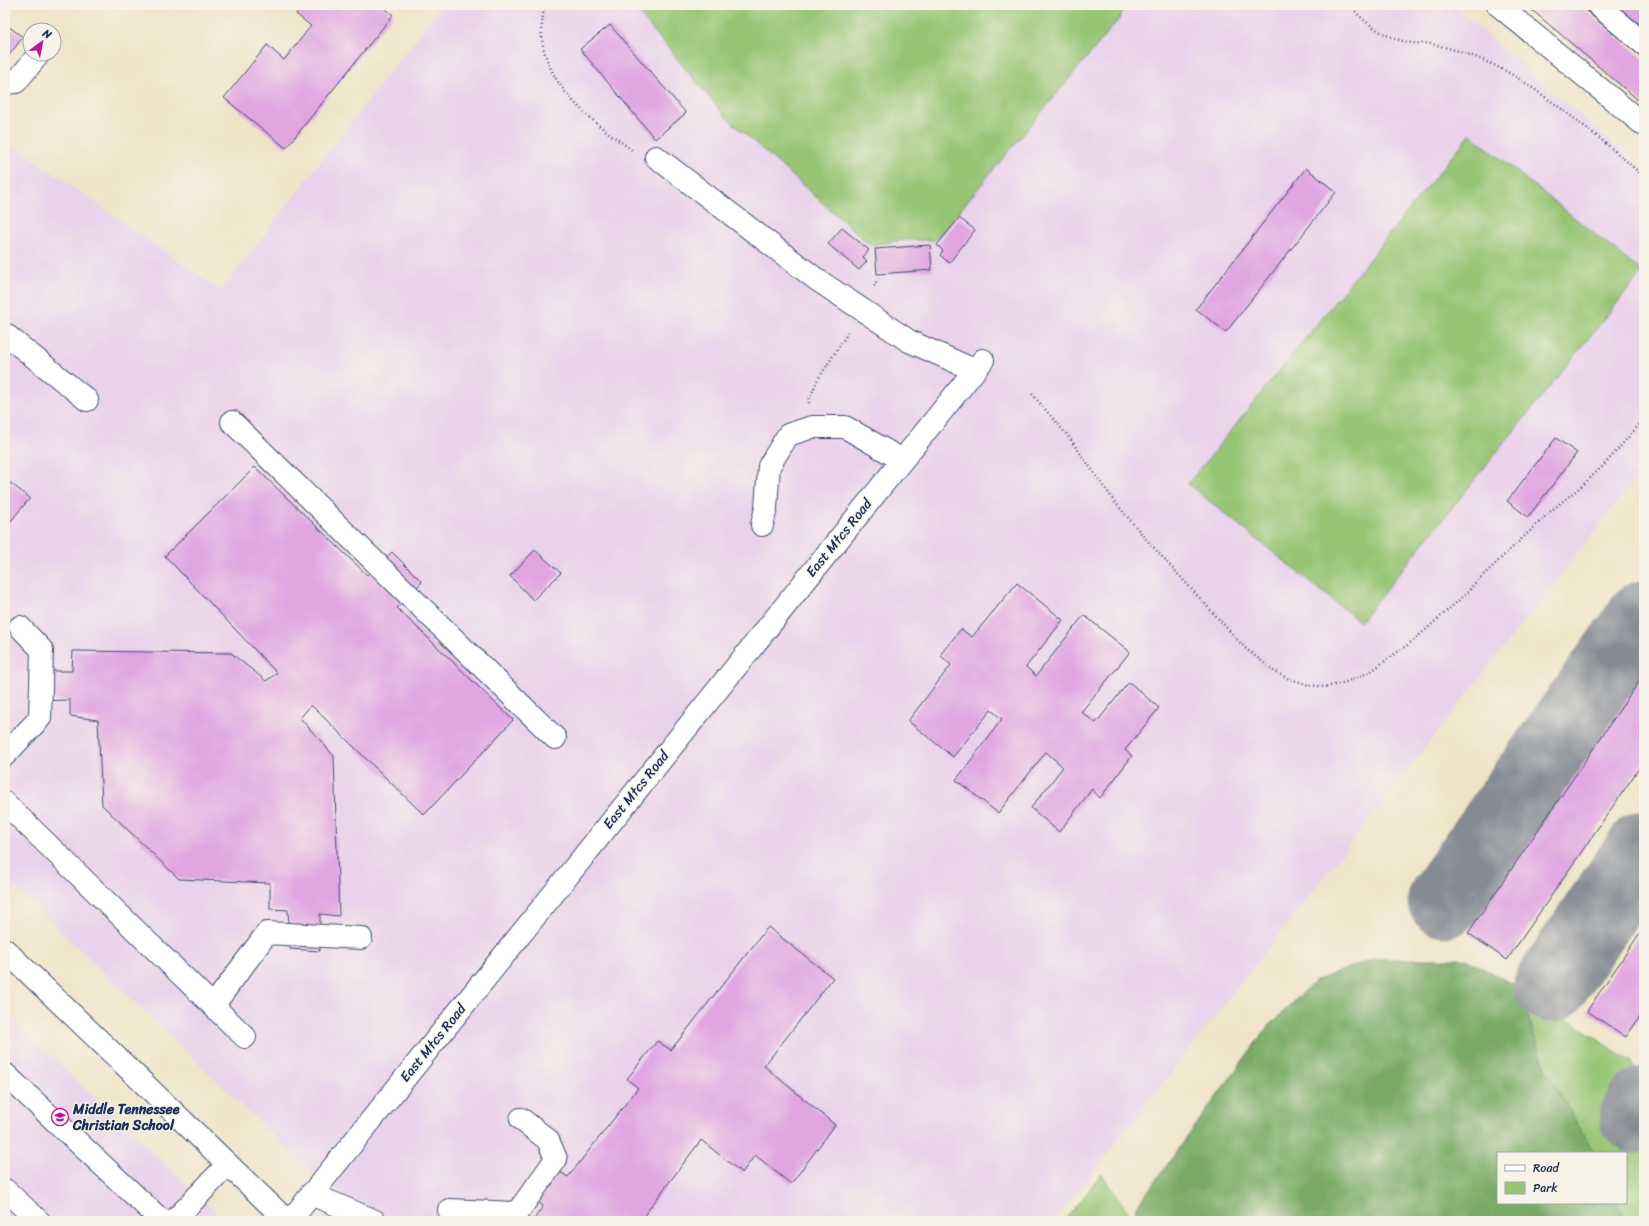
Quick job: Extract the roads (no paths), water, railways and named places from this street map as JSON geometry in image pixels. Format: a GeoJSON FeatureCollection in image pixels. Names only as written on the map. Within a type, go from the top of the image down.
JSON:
{"type":"FeatureCollection","features":[{"type":"Feature","properties":{"kind":"street"},"geometry":{"type":"LineString","coordinates":[[1498,5],[1644,125]]}},
{"type":"Feature","properties":{"kind":"street"},"geometry":{"type":"LineString","coordinates":[[1598,5],[1644,44]]}},
{"type":"Feature","properties":{"kind":"street"},"geometry":{"type":"LineString","coordinates":[[5,83],[16,82],[32,62]]}},
{"type":"Feature","properties":{"kind":"street","name":"East Mtcs Road"},"geometry":{"type":"LineString","coordinates":[[290,1221],[978,365],[909,341],[816,279],[656,157]]}},
{"type":"Feature","properties":{"kind":"street"},"geometry":{"type":"LineString","coordinates":[[5,334],[87,400]]}},
{"type":"Feature","properties":{"kind":"street"},"geometry":{"type":"LineString","coordinates":[[232,422],[555,738]]}},
{"type":"Feature","properties":{"kind":"street"},"geometry":{"type":"LineString","coordinates":[[762,525],[766,508],[769,466],[788,435],[812,427],[845,427],[902,460]]}},
{"type":"Feature","properties":{"kind":"street"},"geometry":{"type":"LineString","coordinates":[[5,755],[40,718],[42,650],[20,627]]}},
{"type":"Feature","properties":{"kind":"street"},"geometry":{"type":"LineString","coordinates":[[5,803],[244,1037]]}},
{"type":"Feature","properties":{"kind":"street"},"geometry":{"type":"LineString","coordinates":[[213,1006],[267,933],[361,938]]}},
{"type":"Feature","properties":{"kind":"street"},"geometry":{"type":"LineString","coordinates":[[5,950],[287,1221]]}},
{"type":"Feature","properties":{"kind":"street"},"geometry":{"type":"LineString","coordinates":[[5,1074],[162,1221]]}},
{"type":"Feature","properties":{"kind":"street"},"geometry":{"type":"LineString","coordinates":[[448,1210],[517,1213],[556,1159],[548,1140],[521,1119]]}},
{"type":"Feature","properties":{"kind":"street"},"geometry":{"type":"LineString","coordinates":[[174,1221],[228,1164]]}},
{"type":"Feature","properties":{"kind":"street"},"geometry":{"type":"LineString","coordinates":[[5,1190],[39,1221]]}},
{"type":"Feature","properties":{"kind":"street"},"geometry":{"type":"LineString","coordinates":[[311,1194],[375,1221]]}},
{"type":"Feature","properties":{"kind":"place","name":"Middle Tennessee Christian School"},"geometry":{"type":"Point","coordinates":[60,1117]}}]}
